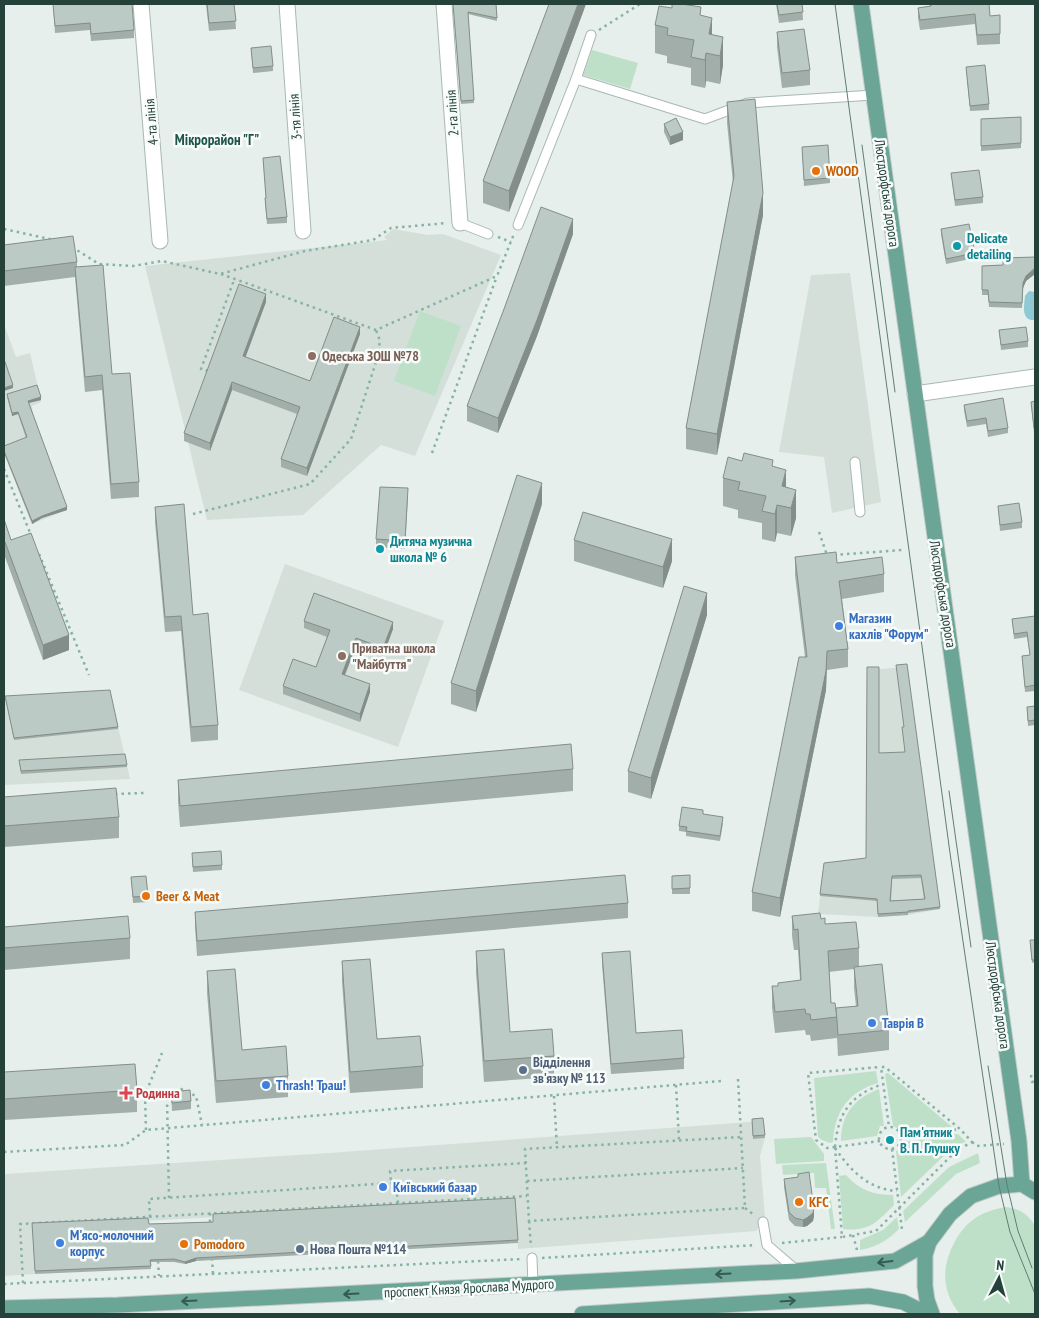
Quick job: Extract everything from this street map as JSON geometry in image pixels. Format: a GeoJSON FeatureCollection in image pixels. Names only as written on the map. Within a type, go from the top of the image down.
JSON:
{"type":"FeatureCollection","features":[{"type":"Feature","properties":{"kind":"main road","name":"Люстдорфська дорога"},"geometry":{"type":"LineString","coordinates":[[861,4],[1019,1141],[1028,1188]]}},
{"type":"Feature","properties":{"kind":"main road"},"geometry":{"type":"LineString","coordinates":[[932,1314],[925,1286],[926,1255],[930,1242],[950,1214],[972,1196],[999,1186],[1028,1188]]}},
{"type":"Feature","properties":{"kind":"main road","name":"проспект Князя Ярослава Мудрого"},"geometry":{"type":"LineString","coordinates":[[4,1308],[118,1305],[796,1270],[895,1261],[930,1242]]}},
{"type":"Feature","properties":{"kind":"main road"},"geometry":{"type":"LineString","coordinates":[[582,1314],[673,1312],[869,1296],[903,1302],[927,1314]]}},
{"type":"Feature","properties":{"kind":"street","name":"4-та лінія"},"geometry":{"type":"LineString","coordinates":[[141,4],[160,241]]}},
{"type":"Feature","properties":{"kind":"street","name":"3-тя лінія"},"geometry":{"type":"LineString","coordinates":[[287,4],[303,231]]}},
{"type":"Feature","properties":{"kind":"street","name":"2-га лінія"},"geometry":{"type":"LineString","coordinates":[[444,4],[460,222]]}},
{"type":"Feature","properties":{"kind":"street"},"geometry":{"type":"LineString","coordinates":[[915,394],[1035,377]]}},
{"type":"Feature","properties":{"kind":"lane"},"geometry":{"type":"LineString","coordinates":[[518,225],[576,79],[590,35]]}},
{"type":"Feature","properties":{"kind":"lane"},"geometry":{"type":"LineString","coordinates":[[576,79],[705,119],[748,103],[874,95]]}},
{"type":"Feature","properties":{"kind":"lane"},"geometry":{"type":"LineString","coordinates":[[460,222],[488,234]]}},
{"type":"Feature","properties":{"kind":"lane"},"geometry":{"type":"LineString","coordinates":[[855,462],[860,512]]}},
{"type":"Feature","properties":{"kind":"lane"},"geometry":{"type":"LineString","coordinates":[[763,1222],[767,1245],[796,1270]]}},
{"type":"Feature","properties":{"kind":"lane"},"geometry":{"type":"LineString","coordinates":[[532,1258],[533,1285]]}},
{"type":"Feature","properties":{"kind":"path"},"geometry":{"type":"LineString","coordinates":[[590,35],[640,4]]}},
{"type":"Feature","properties":{"kind":"path"},"geometry":{"type":"LineString","coordinates":[[220,274],[305,251],[373,240],[392,228],[460,222]]}},
{"type":"Feature","properties":{"kind":"path"},"geometry":{"type":"LineString","coordinates":[[432,453],[497,276],[518,225]]}},
{"type":"Feature","properties":{"kind":"path"},"geometry":{"type":"LineString","coordinates":[[4,229],[57,240]]}},
{"type":"Feature","properties":{"kind":"path"},"geometry":{"type":"LineString","coordinates":[[66,242],[99,264],[133,266],[162,261],[220,274],[376,330],[497,276]]}},
{"type":"Feature","properties":{"kind":"path"},"geometry":{"type":"LineString","coordinates":[[210,372],[201,369],[234,280]]}},
{"type":"Feature","properties":{"kind":"path"},"geometry":{"type":"LineString","coordinates":[[193,514],[310,484],[351,439],[377,359],[380,341],[376,330]]}},
{"type":"Feature","properties":{"kind":"path"},"geometry":{"type":"LineString","coordinates":[[4,469],[33,541]]}},
{"type":"Feature","properties":{"kind":"path"},"geometry":{"type":"LineString","coordinates":[[820,532],[827,555],[902,550]]}},
{"type":"Feature","properties":{"kind":"path"},"geometry":{"type":"LineString","coordinates":[[37,550],[89,675]]}},
{"type":"Feature","properties":{"kind":"path"},"geometry":{"type":"LineString","coordinates":[[114,794],[144,793]]}},
{"type":"Feature","properties":{"kind":"path"},"geometry":{"type":"LineString","coordinates":[[146,1130],[145,1095],[162,1053]]}},
{"type":"Feature","properties":{"kind":"path"},"geometry":{"type":"LineString","coordinates":[[881,1067],[889,1127]]}},
{"type":"Feature","properties":{"kind":"path"},"geometry":{"type":"LineString","coordinates":[[4,1284],[767,1245],[842,1237],[876,1230],[956,1151],[972,1142],[960,1129],[885,1067],[808,1073],[816,1140],[827,1148],[880,1141]]}},
{"type":"Feature","properties":{"kind":"path"},"geometry":{"type":"LineString","coordinates":[[1031,1075],[1032,1082],[1035,1081]]}},
{"type":"Feature","properties":{"kind":"path"},"geometry":{"type":"LineString","coordinates":[[528,1221],[745,1208],[738,1079]]}},
{"type":"Feature","properties":{"kind":"path"},"geometry":{"type":"LineString","coordinates":[[4,1152],[124,1145],[146,1130],[721,1081]]}},
{"type":"Feature","properties":{"kind":"path"},"geometry":{"type":"LineString","coordinates":[[842,1237],[835,1147],[837,1129],[849,1104],[867,1090],[884,1084]]}},
{"type":"Feature","properties":{"kind":"path"},"geometry":{"type":"LineString","coordinates":[[676,1085],[679,1140]]}},
{"type":"Feature","properties":{"kind":"path"},"geometry":{"type":"LineString","coordinates":[[169,1198],[167,1099],[179,1088],[196,1096],[202,1125]]}},
{"type":"Feature","properties":{"kind":"path"},"geometry":{"type":"LineString","coordinates":[[554,1096],[557,1148]]}},
{"type":"Feature","properties":{"kind":"path"},"geometry":{"type":"LineString","coordinates":[[889,1127],[898,1130],[902,1136],[900,1143],[892,1149],[886,1148],[880,1141],[881,1132],[889,1127]]}},
{"type":"Feature","properties":{"kind":"path"},"geometry":{"type":"LineString","coordinates":[[902,1136],[960,1129]]}},
{"type":"Feature","properties":{"kind":"path"},"geometry":{"type":"LineString","coordinates":[[532,1258],[528,1221],[525,1149],[742,1137]]}},
{"type":"Feature","properties":{"kind":"path"},"geometry":{"type":"LineString","coordinates":[[835,1147],[848,1167],[859,1177],[880,1188],[897,1191]]}},
{"type":"Feature","properties":{"kind":"path"},"geometry":{"type":"LineString","coordinates":[[892,1149],[902,1230]]}},
{"type":"Feature","properties":{"kind":"path"},"geometry":{"type":"LineString","coordinates":[[391,1183],[390,1171],[526,1163]]}},
{"type":"Feature","properties":{"kind":"path"},"geometry":{"type":"LineString","coordinates":[[527,1181],[743,1168]]}},
{"type":"Feature","properties":{"kind":"path"},"geometry":{"type":"LineString","coordinates":[[150,1217],[149,1199],[391,1183],[396,1186],[398,1203]]}},
{"type":"Feature","properties":{"kind":"path"},"geometry":{"type":"LineString","coordinates":[[23,1283],[20,1224],[528,1196]]}},
{"type":"Feature","properties":{"kind":"path"},"geometry":{"type":"LineString","coordinates":[[210,1214],[211,1231]]}},
{"type":"Feature","properties":{"kind":"path"},"geometry":{"type":"LineString","coordinates":[[853,1235],[858,1254]]}},
{"type":"Feature","properties":{"kind":"path"},"geometry":{"type":"LineString","coordinates":[[158,1256],[159,1276]]}},
{"type":"Feature","properties":{"kind":"path"},"geometry":{"type":"LineString","coordinates":[[212,1257],[213,1274]]}},
{"type":"Feature","properties":{"kind":"shaded area","name":"Одеська ЗОШ №78"},"geometry":{"type":"Polygon","coordinates":[[[393,229],[428,235],[443,234],[501,255],[415,456],[381,445],[303,515],[207,520],[145,266],[387,240],[384,237],[393,229]]]}},
{"type":"Feature","properties":{"kind":"shaded area"},"geometry":{"type":"Polygon","coordinates":[[[850,273],[881,502],[832,513],[824,457],[779,452],[811,275],[850,273]]]}},
{"type":"Feature","properties":{"kind":"shaded area"},"geometry":{"type":"Polygon","coordinates":[[[5,327],[16,357],[30,353],[41,400],[41,402],[32,406],[33,417],[67,510],[32,524],[4,453],[5,327]]]}},
{"type":"Feature","properties":{"kind":"shaded area","name":"Приватна школа \"Майбуття\""},"geometry":{"type":"Polygon","coordinates":[[[285,564],[444,621],[398,747],[239,690],[285,564]]]}},
{"type":"Feature","properties":{"kind":"shaded area"},"geometry":{"type":"Polygon","coordinates":[[[907,667],[940,909],[908,915],[878,917],[818,914],[824,865],[866,860],[867,670],[907,667]]]}},
{"type":"Feature","properties":{"kind":"shaded area"},"geometry":{"type":"Polygon","coordinates":[[[110,692],[130,779],[4,785],[4,695],[5,699],[110,692]]]}},
{"type":"Feature","properties":{"kind":"shaded area","name":"Київський базар"},"geometry":{"type":"Polygon","coordinates":[[[763,1121],[765,1138],[760,1156],[765,1219],[756,1231],[518,1249],[515,1201],[32,1227],[35,1274],[4,1276],[4,1174],[329,1153],[763,1121]]]}},
{"type":"Feature","properties":{"kind":"green space"},"geometry":{"type":"Polygon","coordinates":[[[592,50],[638,63],[630,89],[583,75],[592,50]]]}},
{"type":"Feature","properties":{"kind":"green space"},"geometry":{"type":"Polygon","coordinates":[[[420,311],[461,326],[435,396],[394,381],[420,311]]]}},
{"type":"Feature","properties":{"kind":"green space"},"geometry":{"type":"Polygon","coordinates":[[[876,1071],[878,1083],[851,1097],[840,1112],[834,1131],[833,1142],[830,1143],[818,1137],[814,1078],[876,1071]]]}},
{"type":"Feature","properties":{"kind":"green space"},"geometry":{"type":"Polygon","coordinates":[[[888,1073],[952,1127],[903,1133],[893,1126],[885,1074],[888,1073]]]}},
{"type":"Feature","properties":{"kind":"green space"},"geometry":{"type":"Polygon","coordinates":[[[879,1089],[884,1126],[880,1126],[877,1136],[841,1141],[844,1123],[851,1108],[863,1097],[879,1089]]]}},
{"type":"Feature","properties":{"kind":"green space"},"geometry":{"type":"Polygon","coordinates":[[[958,1134],[966,1142],[950,1150],[901,1197],[896,1151],[902,1149],[904,1142],[958,1134]]]}},
{"type":"Feature","properties":{"kind":"green space"},"geometry":{"type":"Polygon","coordinates":[[[811,1137],[824,1154],[824,1161],[776,1164],[774,1139],[811,1137]]]}},
{"type":"Feature","properties":{"kind":"green space"},"geometry":{"type":"Polygon","coordinates":[[[978,1153],[980,1163],[956,1174],[905,1222],[903,1211],[949,1167],[978,1153]]]}},
{"type":"Feature","properties":{"kind":"green space"},"geometry":{"type":"Polygon","coordinates":[[[826,1163],[835,1229],[831,1229],[826,1188],[815,1188],[814,1173],[783,1175],[782,1165],[826,1163]]]}},
{"type":"Feature","properties":{"kind":"green space"},"geometry":{"type":"Polygon","coordinates":[[[846,1175],[867,1191],[893,1195],[894,1205],[877,1221],[866,1227],[852,1230],[843,1229],[839,1176],[846,1175]]]}},
{"type":"Feature","properties":{"kind":"green space"},"geometry":{"type":"Polygon","coordinates":[[[1006,1207],[1023,1213],[1035,1226],[1035,1314],[960,1314],[950,1297],[945,1280],[945,1270],[950,1252],[960,1233],[971,1221],[985,1213],[1006,1207]]]}},
{"type":"Feature","properties":{"kind":"green space"},"geometry":{"type":"Polygon","coordinates":[[[897,1217],[899,1229],[895,1233],[881,1243],[860,1250],[860,1240],[883,1230],[897,1217]]]}},
{"type":"Feature","properties":{"kind":"water"},"geometry":{"type":"Polygon","coordinates":[[[1029,291],[1035,292],[1035,320],[1027,318],[1024,312],[1025,296],[1029,291]]]}},
{"type":"Feature","properties":{"kind":"building"},"geometry":{"type":"Polygon","coordinates":[[[53,4],[132,4],[134,30],[91,34],[90,23],[55,26],[53,4]]]}},
{"type":"Feature","properties":{"kind":"building"},"geometry":{"type":"Polygon","coordinates":[[[207,4],[234,4],[236,21],[209,23],[207,4]]]}},
{"type":"Feature","properties":{"kind":"building"},"geometry":{"type":"Polygon","coordinates":[[[453,4],[496,4],[497,18],[468,12],[474,100],[461,101],[453,4]]]}},
{"type":"Feature","properties":{"kind":"building"},"geometry":{"type":"Polygon","coordinates":[[[549,4],[578,4],[509,191],[483,181],[549,4]]]}},
{"type":"Feature","properties":{"kind":"building"},"geometry":{"type":"Polygon","coordinates":[[[672,4],[701,7],[700,15],[712,18],[709,34],[723,37],[720,56],[706,53],[705,60],[691,57],[694,40],[667,35],[668,28],[655,25],[659,6],[672,8],[672,4]]]}},
{"type":"Feature","properties":{"kind":"building"},"geometry":{"type":"Polygon","coordinates":[[[777,4],[802,4],[803,12],[779,15],[777,4]]]}},
{"type":"Feature","properties":{"kind":"building"},"geometry":{"type":"Polygon","coordinates":[[[931,4],[989,4],[990,16],[1000,15],[1000,34],[977,35],[975,14],[920,20],[918,8],[931,6],[931,4]]]}},
{"type":"Feature","properties":{"kind":"building"},"geometry":{"type":"Polygon","coordinates":[[[804,29],[810,70],[782,73],[777,32],[804,29]]]}},
{"type":"Feature","properties":{"kind":"building"},"geometry":{"type":"Polygon","coordinates":[[[271,46],[273,66],[253,68],[251,48],[271,46]]]}},
{"type":"Feature","properties":{"kind":"building"},"geometry":{"type":"Polygon","coordinates":[[[985,65],[989,104],[970,106],[966,67],[985,65]]]}},
{"type":"Feature","properties":{"kind":"building"},"geometry":{"type":"Polygon","coordinates":[[[755,99],[763,193],[717,434],[686,428],[734,176],[727,102],[755,99]]]}},
{"type":"Feature","properties":{"kind":"building"},"geometry":{"type":"Polygon","coordinates":[[[1021,117],[1021,143],[981,146],[981,119],[1021,117]]]}},
{"type":"Feature","properties":{"kind":"building"},"geometry":{"type":"Polygon","coordinates":[[[676,118],[683,132],[670,137],[664,124],[676,118]]]}},
{"type":"Feature","properties":{"kind":"building","name":"WOOD"},"geometry":{"type":"Polygon","coordinates":[[[828,145],[830,178],[804,180],[802,147],[828,145]]]}},
{"type":"Feature","properties":{"kind":"building"},"geometry":{"type":"Polygon","coordinates":[[[280,156],[287,217],[267,219],[263,158],[280,156]]]}},
{"type":"Feature","properties":{"kind":"building"},"geometry":{"type":"Polygon","coordinates":[[[979,170],[983,197],[955,200],[951,173],[979,170]]]}},
{"type":"Feature","properties":{"kind":"building"},"geometry":{"type":"Polygon","coordinates":[[[541,207],[573,219],[537,320],[498,418],[467,406],[541,207]]]}},
{"type":"Feature","properties":{"kind":"building","name":"Delicate detailing"},"geometry":{"type":"Polygon","coordinates":[[[969,224],[975,253],[946,259],[941,229],[969,224]]]}},
{"type":"Feature","properties":{"kind":"building"},"geometry":{"type":"Polygon","coordinates":[[[73,236],[77,262],[4,271],[4,245],[73,236]]]}},
{"type":"Feature","properties":{"kind":"building"},"geometry":{"type":"Polygon","coordinates":[[[1035,257],[1035,268],[1026,276],[1023,283],[1022,303],[989,302],[988,290],[982,290],[982,266],[1003,265],[1003,258],[1035,257]]]}},
{"type":"Feature","properties":{"kind":"building"},"geometry":{"type":"Polygon","coordinates":[[[103,265],[112,374],[130,373],[139,482],[111,484],[102,375],[85,377],[75,267],[103,265]]]}},
{"type":"Feature","properties":{"kind":"building"},"geometry":{"type":"Polygon","coordinates":[[[239,284],[266,294],[243,356],[310,381],[334,317],[360,327],[307,468],[281,459],[300,407],[232,382],[210,443],[184,433],[239,284]]]}},
{"type":"Feature","properties":{"kind":"building"},"geometry":{"type":"Polygon","coordinates":[[[1026,327],[1028,341],[1001,345],[999,330],[1026,327]]]}},
{"type":"Feature","properties":{"kind":"building"},"geometry":{"type":"Polygon","coordinates":[[[4,359],[13,385],[4,388],[4,359]]]}},
{"type":"Feature","properties":{"kind":"building"},"geometry":{"type":"Polygon","coordinates":[[[37,385],[41,397],[28,401],[67,507],[32,521],[4,451],[4,446],[27,437],[18,412],[12,413],[7,394],[37,385]]]}},
{"type":"Feature","properties":{"kind":"building"},"geometry":{"type":"Polygon","coordinates":[[[1003,398],[1008,428],[988,431],[986,418],[967,421],[964,405],[1003,398]]]}},
{"type":"Feature","properties":{"kind":"building"},"geometry":{"type":"Polygon","coordinates":[[[1035,401],[1035,427],[1034,428],[1031,402],[1035,401]]]}},
{"type":"Feature","properties":{"kind":"building"},"geometry":{"type":"Polygon","coordinates":[[[744,453],[773,460],[772,466],[786,470],[782,486],[796,490],[791,508],[777,505],[775,514],[762,511],[766,496],[738,490],[740,482],[723,478],[728,457],[742,461],[744,453]]]}},
{"type":"Feature","properties":{"kind":"building"},"geometry":{"type":"Polygon","coordinates":[[[517,475],[542,483],[476,691],[451,683],[517,475]]]}},
{"type":"Feature","properties":{"kind":"building"},"geometry":{"type":"Polygon","coordinates":[[[380,487],[408,488],[405,541],[376,539],[380,487]]]}},
{"type":"Feature","properties":{"kind":"building"},"geometry":{"type":"Polygon","coordinates":[[[1019,503],[1022,522],[1000,525],[998,506],[1019,503]]]}},
{"type":"Feature","properties":{"kind":"building"},"geometry":{"type":"Polygon","coordinates":[[[184,504],[193,615],[208,613],[218,725],[191,727],[181,616],[165,617],[155,507],[184,504]]]}},
{"type":"Feature","properties":{"kind":"building"},"geometry":{"type":"Polygon","coordinates":[[[583,512],[672,539],[663,567],[574,540],[583,512]]]}},
{"type":"Feature","properties":{"kind":"building"},"geometry":{"type":"Polygon","coordinates":[[[4,519],[11,540],[31,533],[69,635],[43,645],[4,543],[4,519]]]}},
{"type":"Feature","properties":{"kind":"building"},"geometry":{"type":"Polygon","coordinates":[[[836,552],[837,563],[882,557],[884,574],[839,581],[848,649],[827,651],[826,671],[780,898],[752,892],[799,657],[807,657],[795,557],[836,552]]]}},
{"type":"Feature","properties":{"kind":"building"},"geometry":{"type":"Polygon","coordinates":[[[684,586],[707,593],[651,778],[628,771],[684,586]]]}},
{"type":"Feature","properties":{"kind":"building"},"geometry":{"type":"Polygon","coordinates":[[[314,593],[393,622],[383,648],[356,638],[342,674],[370,684],[360,714],[283,686],[293,659],[316,667],[330,630],[304,621],[314,593]]]}},
{"type":"Feature","properties":{"kind":"building"},"geometry":{"type":"Polygon","coordinates":[[[1035,616],[1035,685],[1025,687],[1022,656],[1030,655],[1027,632],[1014,634],[1012,619],[1035,616]]]}},
{"type":"Feature","properties":{"kind":"building"},"geometry":{"type":"Polygon","coordinates":[[[907,664],[940,907],[878,914],[877,899],[820,894],[824,863],[866,858],[867,667],[879,667],[879,753],[905,752],[902,727],[904,727],[896,665],[907,664]],[[921,875],[892,876],[890,901],[925,899],[921,875]]]}},
{"type":"Feature","properties":{"kind":"building"},"geometry":{"type":"Polygon","coordinates":[[[110,690],[118,727],[14,738],[5,696],[110,690]]]}},
{"type":"Feature","properties":{"kind":"building"},"geometry":{"type":"Polygon","coordinates":[[[1035,706],[1035,720],[1028,721],[1027,707],[1035,706]]]}},
{"type":"Feature","properties":{"kind":"building"},"geometry":{"type":"Polygon","coordinates":[[[571,744],[573,769],[180,806],[178,780],[571,744]]]}},
{"type":"Feature","properties":{"kind":"building"},"geometry":{"type":"Polygon","coordinates":[[[125,754],[127,765],[21,771],[19,760],[125,754]]]}},
{"type":"Feature","properties":{"kind":"building"},"geometry":{"type":"Polygon","coordinates":[[[116,788],[119,817],[4,826],[4,797],[116,788]]]}},
{"type":"Feature","properties":{"kind":"building"},"geometry":{"type":"Polygon","coordinates":[[[682,807],[703,810],[703,814],[723,817],[720,836],[686,831],[687,827],[679,826],[682,807]]]}},
{"type":"Feature","properties":{"kind":"building"},"geometry":{"type":"Polygon","coordinates":[[[221,851],[222,865],[193,867],[192,853],[221,851]]]}},
{"type":"Feature","properties":{"kind":"building"},"geometry":{"type":"Polygon","coordinates":[[[625,875],[628,903],[197,941],[195,912],[625,875]]]}},
{"type":"Feature","properties":{"kind":"building"},"geometry":{"type":"Polygon","coordinates":[[[690,875],[690,888],[672,889],[672,876],[690,875]]]}},
{"type":"Feature","properties":{"kind":"building"},"geometry":{"type":"Polygon","coordinates":[[[146,876],[148,896],[133,897],[131,877],[146,876]]]}},
{"type":"Feature","properties":{"kind":"building"},"geometry":{"type":"Polygon","coordinates":[[[820,913],[821,919],[825,918],[825,924],[856,922],[859,948],[828,951],[831,1003],[835,1003],[837,1017],[811,1020],[810,1014],[806,1014],[805,1009],[775,1012],[772,986],[778,986],[778,983],[801,980],[798,929],[794,930],[792,916],[820,913]]]}},
{"type":"Feature","properties":{"kind":"building"},"geometry":{"type":"Polygon","coordinates":[[[128,916],[130,938],[4,948],[4,927],[128,916]]]}},
{"type":"Feature","properties":{"kind":"building"},"geometry":{"type":"Polygon","coordinates":[[[1030,940],[1035,940],[1035,960],[1032,960],[1030,940]]]}},
{"type":"Feature","properties":{"kind":"building"},"geometry":{"type":"Polygon","coordinates":[[[504,949],[510,1032],[552,1029],[554,1056],[484,1061],[476,951],[504,949]]]}},
{"type":"Feature","properties":{"kind":"building"},"geometry":{"type":"Polygon","coordinates":[[[630,951],[636,1033],[682,1030],[684,1058],[611,1064],[602,953],[630,951]]]}},
{"type":"Feature","properties":{"kind":"building"},"geometry":{"type":"Polygon","coordinates":[[[370,959],[377,1039],[420,1036],[423,1066],[350,1072],[342,961],[370,959]]]}},
{"type":"Feature","properties":{"kind":"building"},"geometry":{"type":"Polygon","coordinates":[[[882,964],[889,1030],[838,1035],[836,1008],[858,1006],[854,967],[882,964]]]}},
{"type":"Feature","properties":{"kind":"building"},"geometry":{"type":"Polygon","coordinates":[[[235,969],[242,1050],[286,1046],[288,1076],[216,1081],[207,971],[235,969]]]}},
{"type":"Feature","properties":{"kind":"building"},"geometry":{"type":"Polygon","coordinates":[[[135,1064],[137,1090],[4,1099],[4,1072],[135,1064]]]}},
{"type":"Feature","properties":{"kind":"building"},"geometry":{"type":"Polygon","coordinates":[[[190,1090],[191,1101],[172,1103],[171,1092],[190,1090]]]}},
{"type":"Feature","properties":{"kind":"building"},"geometry":{"type":"Polygon","coordinates":[[[763,1118],[765,1135],[753,1136],[752,1119],[763,1118]]]}},
{"type":"Feature","properties":{"kind":"building","name":"KFC"},"geometry":{"type":"Polygon","coordinates":[[[809,1172],[814,1209],[813,1213],[803,1220],[795,1218],[789,1212],[784,1179],[798,1177],[798,1174],[809,1172]]]}},
{"type":"Feature","properties":{"kind":"building"},"geometry":{"type":"Polygon","coordinates":[[[515,1198],[518,1240],[196,1258],[185,1262],[174,1259],[150,1260],[151,1266],[35,1271],[32,1223],[148,1218],[149,1224],[213,1222],[213,1214],[515,1198]]]}},
{"type":"Feature","properties":{"kind":"tram line"},"geometry":{"type":"LineString","coordinates":[[835,4],[950,853],[999,1186],[1010,1232],[1035,1294]]}},
{"type":"Feature","properties":{"kind":"tram line"},"geometry":{"type":"LineString","coordinates":[[862,145],[895,392]]}},
{"type":"Feature","properties":{"kind":"tram line"},"geometry":{"type":"LineString","coordinates":[[949,791],[971,947]]}},
{"type":"Feature","properties":{"kind":"tram line"},"geometry":{"type":"LineString","coordinates":[[988,1066],[1007,1185],[1018,1231],[1032,1268]]}},
{"type":"Feature","properties":{"kind":"place","name":"WOOD"},"geometry":{"type":"Point","coordinates":[816,171]}},
{"type":"Feature","properties":{"kind":"place","name":"Delicate detailing"},"geometry":{"type":"Point","coordinates":[957,246]}},
{"type":"Feature","properties":{"kind":"place","name":"Одеська ЗОШ №78"},"geometry":{"type":"Point","coordinates":[312,356]}},
{"type":"Feature","properties":{"kind":"place","name":"Дитяча музична школа № 6"},"geometry":{"type":"Point","coordinates":[380,549]}},
{"type":"Feature","properties":{"kind":"place","name":"Магазин кахлів \"Форум\""},"geometry":{"type":"Point","coordinates":[839,626]}},
{"type":"Feature","properties":{"kind":"place","name":"Приватна школа \"Майбуття\""},"geometry":{"type":"Point","coordinates":[342,656]}},
{"type":"Feature","properties":{"kind":"place","name":"Beer & Meat"},"geometry":{"type":"Point","coordinates":[146,896]}},
{"type":"Feature","properties":{"kind":"place","name":"Таврія В"},"geometry":{"type":"Point","coordinates":[872,1023]}},
{"type":"Feature","properties":{"kind":"place","name":"Відділення зв'язку № 113"},"geometry":{"type":"Point","coordinates":[523,1070]}},
{"type":"Feature","properties":{"kind":"place","name":"Thrash! Траш!"},"geometry":{"type":"Point","coordinates":[266,1085]}},
{"type":"Feature","properties":{"kind":"place","name":"Родинна"},"geometry":{"type":"Point","coordinates":[126,1093]}},
{"type":"Feature","properties":{"kind":"place","name":"Пам'ятник В. П. Глушку"},"geometry":{"type":"Point","coordinates":[890,1140]}},
{"type":"Feature","properties":{"kind":"place","name":"Київський базар"},"geometry":{"type":"Point","coordinates":[383,1187]}},
{"type":"Feature","properties":{"kind":"place","name":"KFC"},"geometry":{"type":"Point","coordinates":[799,1202]}},
{"type":"Feature","properties":{"kind":"place","name":"М'ясо-молочний корпус"},"geometry":{"type":"Point","coordinates":[60,1243]}},
{"type":"Feature","properties":{"kind":"place","name":"Pomodoro"},"geometry":{"type":"Point","coordinates":[184,1244]}},
{"type":"Feature","properties":{"kind":"place","name":"Нова Пошта №114"},"geometry":{"type":"Point","coordinates":[300,1249]}},
{"type":"Feature","properties":{"kind":"district","name":"Мікрорайон \"Г\""},"geometry":{"type":"Point","coordinates":[217,139]}}]}
